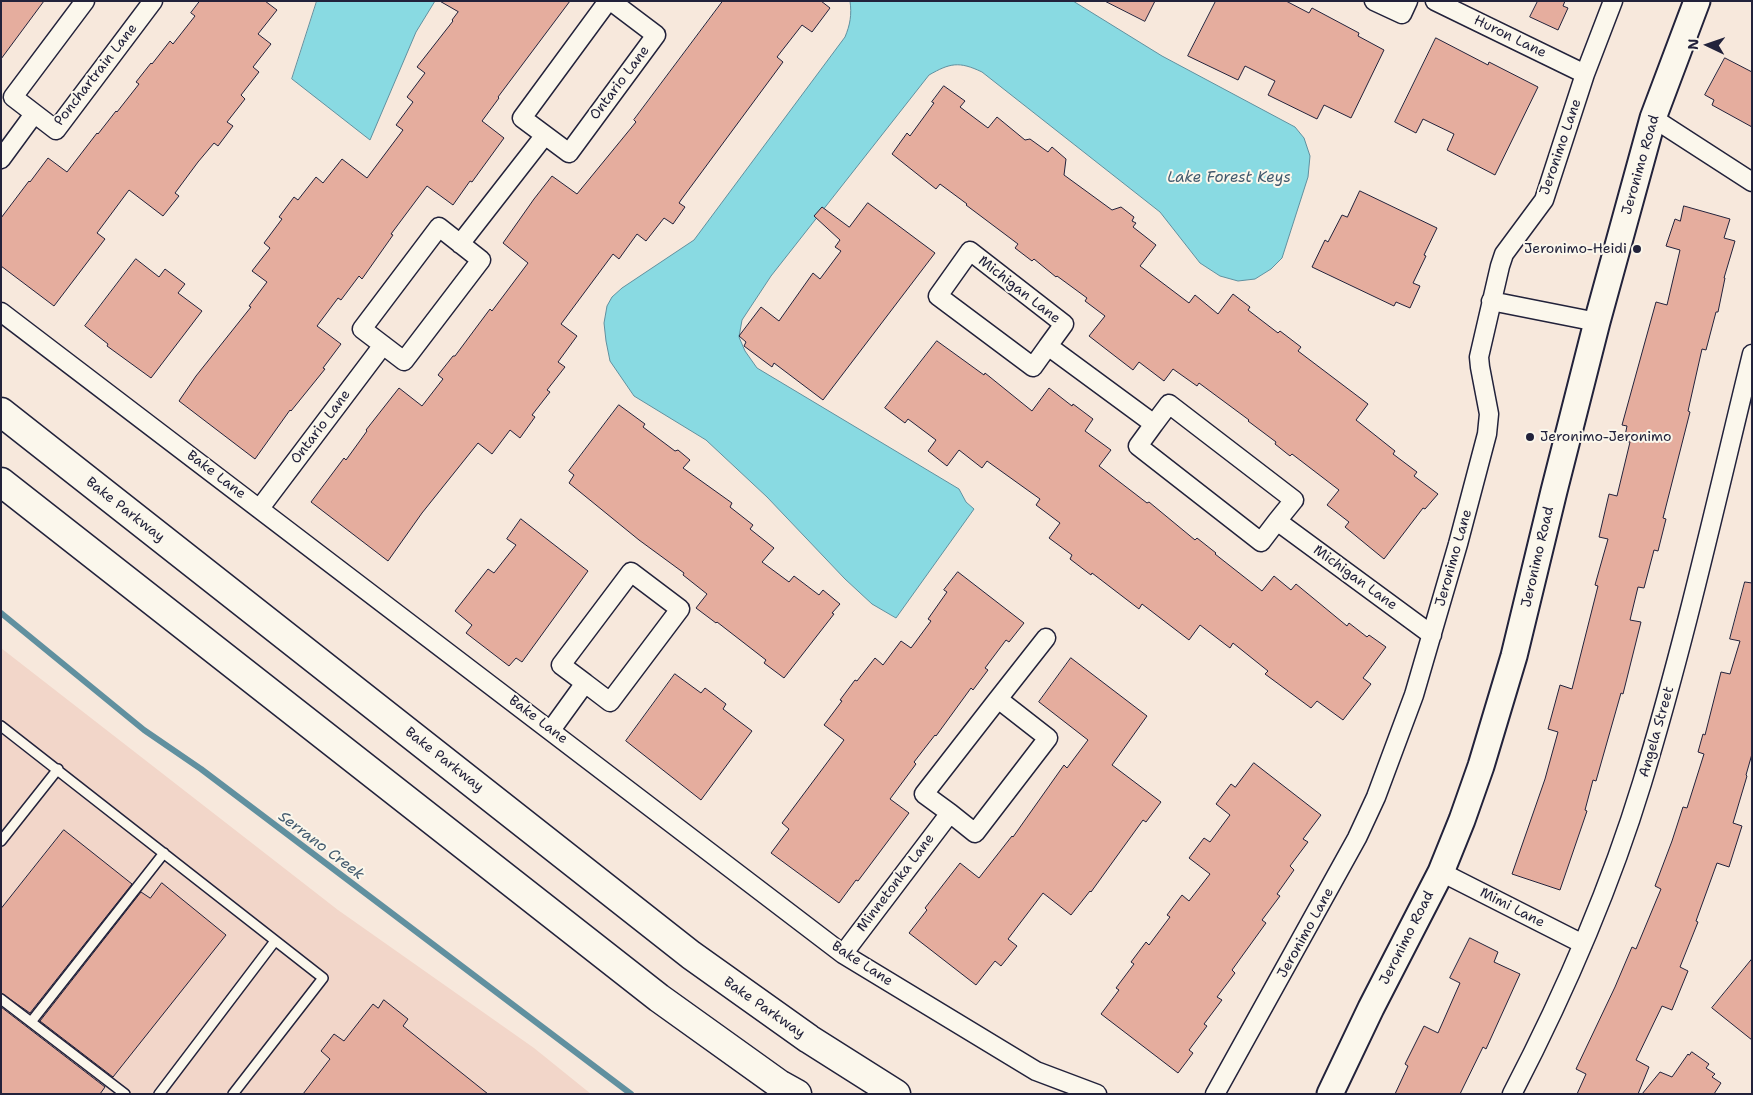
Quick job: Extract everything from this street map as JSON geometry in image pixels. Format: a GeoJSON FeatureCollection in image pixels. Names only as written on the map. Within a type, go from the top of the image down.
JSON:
{"type":"FeatureCollection","features":[{"type":"Feature","properties":{"kind":"main road","name":"Jeronimo Road"},"geometry":{"type":"LineString","coordinates":[[1330,1094],[1371,1008],[1441,872],[1481,766],[1514,656],[1597,322],[1653,118],[1697,1]]}},
{"type":"Feature","properties":{"kind":"main road","name":"Bake Parkway"},"geometry":{"type":"LineString","coordinates":[[1,412],[691,955],[809,1039],[896,1094]]}},
{"type":"Feature","properties":{"kind":"main road"},"geometry":{"type":"LineString","coordinates":[[1,482],[659,998],[779,1084],[797,1094]]}},
{"type":"Feature","properties":{"kind":"street","name":"Ponchartrain Lane"},"geometry":{"type":"LineString","coordinates":[[85,1],[13,97],[56,130],[153,1]]}},
{"type":"Feature","properties":{"kind":"street","name":"Ontario Lane"},"geometry":{"type":"LineString","coordinates":[[610,1],[656,35],[569,153],[545,135],[522,118],[610,1]]}},
{"type":"Feature","properties":{"kind":"street"},"geometry":{"type":"LineString","coordinates":[[1374,1],[1402,14],[1408,1]]}},
{"type":"Feature","properties":{"kind":"street","name":"Huron Lane"},"geometry":{"type":"LineString","coordinates":[[1435,1],[1586,74]]}},
{"type":"Feature","properties":{"kind":"street","name":"Jeronimo Lane"},"geometry":{"type":"LineString","coordinates":[[1215,1094],[1357,838],[1376,797],[1414,696],[1487,434],[1489,414],[1479,357],[1491,301],[1504,254],[1544,200],[1612,1]]}},
{"type":"Feature","properties":{"kind":"street","name":"Ponchartrain Lane"},"geometry":{"type":"LineString","coordinates":[[1,159],[34,114]]}},
{"type":"Feature","properties":{"kind":"street"},"geometry":{"type":"LineString","coordinates":[[1653,118],[1752,182]]}},
{"type":"Feature","properties":{"kind":"street"},"geometry":{"type":"LineString","coordinates":[[460,244],[545,135]]}},
{"type":"Feature","properties":{"kind":"street"},"geometry":{"type":"LineString","coordinates":[[439,227],[481,260],[404,361],[383,345],[362,329],[439,227]]}},
{"type":"Feature","properties":{"kind":"street","name":"Michigan Lane"},"geometry":{"type":"LineString","coordinates":[[970,251],[1064,324],[1048,346],[1033,367],[938,296],[970,251]]}},
{"type":"Feature","properties":{"kind":"street"},"geometry":{"type":"LineString","coordinates":[[1491,301],[1597,322]]}},
{"type":"Feature","properties":{"kind":"street","name":"Bake Lane"},"geometry":{"type":"LineString","coordinates":[[1,312],[843,954],[1036,1071],[1097,1094]]}},
{"type":"Feature","properties":{"kind":"street","name":"Ontario Lane"},"geometry":{"type":"LineString","coordinates":[[260,508],[383,345]]}},
{"type":"Feature","properties":{"kind":"street","name":"Michigan Lane"},"geometry":{"type":"LineString","coordinates":[[1048,346],[1154,424]]}},
{"type":"Feature","properties":{"kind":"street","name":"Angela Street"},"geometry":{"type":"LineString","coordinates":[[1512,1094],[1559,1000],[1583,944],[1610,876],[1642,785],[1669,692],[1752,354]]}},
{"type":"Feature","properties":{"kind":"street"},"geometry":{"type":"LineString","coordinates":[[1169,404],[1294,500],[1278,521],[1261,542],[1138,446],[1169,404]]}},
{"type":"Feature","properties":{"kind":"street","name":"Michigan Lane"},"geometry":{"type":"LineString","coordinates":[[1278,521],[1432,635]]}},
{"type":"Feature","properties":{"kind":"street"},"geometry":{"type":"LineString","coordinates":[[631,572],[680,609],[610,702],[585,683],[561,665],[631,572]]}},
{"type":"Feature","properties":{"kind":"street"},"geometry":{"type":"LineString","coordinates":[[998,700],[1048,738],[975,833],[924,794],[1046,638]]}},
{"type":"Feature","properties":{"kind":"street"},"geometry":{"type":"LineString","coordinates":[[551,730],[585,683]]}},
{"type":"Feature","properties":{"kind":"street","name":"Minnetonka Lane"},"geometry":{"type":"LineString","coordinates":[[843,954],[950,813]]}},
{"type":"Feature","properties":{"kind":"street","name":"Mimi Lane"},"geometry":{"type":"LineString","coordinates":[[1441,872],[1583,944]]}},
{"type":"Feature","properties":{"kind":"lane"},"geometry":{"type":"LineString","coordinates":[[1,726],[323,978],[233,1094]]}},
{"type":"Feature","properties":{"kind":"lane"},"geometry":{"type":"LineString","coordinates":[[1,841],[58,769]]}},
{"type":"Feature","properties":{"kind":"lane"},"geometry":{"type":"LineString","coordinates":[[31,1022],[164,853]]}},
{"type":"Feature","properties":{"kind":"lane"},"geometry":{"type":"LineString","coordinates":[[159,1094],[275,941]]}},
{"type":"Feature","properties":{"kind":"lane"},"geometry":{"type":"LineString","coordinates":[[1,999],[125,1094]]}},
{"type":"Feature","properties":{"kind":"shaded area"},"geometry":{"type":"Polygon","coordinates":[[[1,648],[338,910],[534,1048],[591,1094],[1,1094],[1,648]]]}},
{"type":"Feature","properties":{"kind":"water"},"geometry":{"type":"Polygon","coordinates":[[[317,1],[435,1],[416,32],[370,140],[292,79],[317,1]]]}},
{"type":"Feature","properties":{"kind":"water","name":"Lake Forest Keys"},"geometry":{"type":"Polygon","coordinates":[[[850,1],[1073,1],[1162,56],[1295,127],[1304,138],[1310,156],[1308,177],[1282,258],[1271,269],[1255,279],[1238,281],[1220,276],[1200,263],[1160,212],[982,72],[967,66],[955,65],[943,68],[929,75],[771,276],[742,320],[739,337],[745,351],[757,368],[959,489],[966,502],[974,509],[896,618],[872,604],[845,579],[767,497],[706,440],[634,396],[610,361],[604,323],[607,306],[612,297],[622,288],[694,240],[845,37],[850,20],[850,1]]]}},
{"type":"Feature","properties":{"kind":"building"},"geometry":{"type":"Polygon","coordinates":[[[1,1],[44,1],[1,59],[1,1]]]}},
{"type":"Feature","properties":{"kind":"building"},"geometry":{"type":"Polygon","coordinates":[[[200,1],[265,1],[277,10],[258,34],[271,44],[253,67],[259,72],[241,95],[245,99],[227,122],[233,126],[218,146],[214,143],[198,162],[175,193],[179,196],[163,216],[129,190],[97,233],[105,239],[54,306],[1,266],[1,218],[48,158],[67,172],[139,84],[136,82],[151,63],[170,41],[173,44],[195,16],[191,13],[200,1]]]}},
{"type":"Feature","properties":{"kind":"building"},"geometry":{"type":"Polygon","coordinates":[[[440,1],[570,1],[482,121],[504,138],[472,182],[470,181],[453,205],[427,186],[391,234],[393,235],[362,279],[359,276],[341,300],[338,298],[317,326],[341,344],[323,368],[325,369],[290,410],[255,459],[179,401],[196,376],[251,307],[249,306],[267,282],[252,271],[270,248],[264,243],[282,219],[279,217],[294,197],[298,200],[316,177],[323,183],[342,159],[367,178],[403,130],[396,125],[413,102],[407,97],[425,73],[417,67],[458,12],[440,1]]]}},
{"type":"Feature","properties":{"kind":"building"},"geometry":{"type":"Polygon","coordinates":[[[723,1],[821,1],[830,8],[812,32],[802,25],[777,57],[783,62],[681,200],[679,203],[685,207],[673,224],[664,218],[646,241],[637,234],[619,259],[613,254],[561,324],[577,336],[558,362],[565,367],[547,390],[550,392],[532,415],[535,417],[520,438],[510,430],[492,454],[478,443],[422,513],[388,561],[311,502],[344,458],[346,460],[366,430],[399,388],[422,406],[443,379],[438,375],[455,356],[490,309],[492,311],[528,263],[503,243],[534,199],[552,176],[577,194],[636,122],[634,120],[723,1]]]}},
{"type":"Feature","properties":{"kind":"building"},"geometry":{"type":"Polygon","coordinates":[[[1105,1],[1155,1],[1145,21],[1105,1]]]}},
{"type":"Feature","properties":{"kind":"building"},"geometry":{"type":"Polygon","coordinates":[[[1216,1],[1286,1],[1309,13],[1312,8],[1359,33],[1358,36],[1384,50],[1351,118],[1324,105],[1317,119],[1268,95],[1275,81],[1245,66],[1238,80],[1188,56],[1216,1]]]}},
{"type":"Feature","properties":{"kind":"building"},"geometry":{"type":"Polygon","coordinates":[[[1538,1],[1565,1],[1563,6],[1568,8],[1558,30],[1530,17],[1538,1]]]}},
{"type":"Feature","properties":{"kind":"building"},"geometry":{"type":"Polygon","coordinates":[[[1436,38],[1488,65],[1489,62],[1538,87],[1495,175],[1447,150],[1454,134],[1423,119],[1416,133],[1395,122],[1436,38]]]}},
{"type":"Feature","properties":{"kind":"building"},"geometry":{"type":"Polygon","coordinates":[[[1725,58],[1752,72],[1752,127],[1712,105],[1714,100],[1705,95],[1725,58]]]}},
{"type":"Feature","properties":{"kind":"building"},"geometry":{"type":"Polygon","coordinates":[[[944,86],[965,101],[960,107],[988,128],[997,117],[1025,140],[1030,139],[1048,152],[1052,147],[1066,159],[1064,175],[1112,210],[1121,207],[1134,217],[1132,221],[1136,223],[1133,227],[1156,245],[1140,266],[1189,303],[1195,295],[1218,314],[1233,294],[1250,307],[1248,310],[1278,333],[1280,331],[1301,347],[1298,351],[1368,404],[1356,420],[1395,451],[1393,454],[1417,472],[1414,476],[1438,494],[1425,509],[1423,508],[1384,559],[1345,527],[1349,522],[1327,505],[1339,490],[1292,454],[1290,456],[1249,420],[1199,383],[1197,386],[1173,369],[1164,381],[1139,362],[1133,370],[1089,336],[1105,316],[1085,301],[1087,298],[1034,259],[1032,261],[1015,248],[1018,244],[940,184],[936,189],[892,154],[907,133],[910,136],[944,86]]]}},
{"type":"Feature","properties":{"kind":"building"},"geometry":{"type":"Polygon","coordinates":[[[1360,191],[1437,228],[1413,283],[1420,286],[1410,308],[1396,302],[1394,306],[1312,267],[1325,240],[1328,242],[1342,215],[1347,217],[1360,191]]]}},
{"type":"Feature","properties":{"kind":"building"},"geometry":{"type":"Polygon","coordinates":[[[868,203],[935,253],[823,400],[774,363],[772,367],[744,346],[746,342],[739,336],[761,307],[779,321],[813,273],[820,279],[841,251],[835,247],[840,240],[814,216],[822,207],[849,227],[868,203]]]}},
{"type":"Feature","properties":{"kind":"building"},"geometry":{"type":"Polygon","coordinates":[[[1684,206],[1730,219],[1724,238],[1735,241],[1724,278],[1718,312],[1716,312],[1706,350],[1702,349],[1688,411],[1690,412],[1663,518],[1666,519],[1658,551],[1654,550],[1644,588],[1638,587],[1630,620],[1641,622],[1623,694],[1621,693],[1596,781],[1593,780],[1585,810],[1587,811],[1560,890],[1512,874],[1545,779],[1558,732],[1548,729],[1560,685],[1572,689],[1598,586],[1595,585],[1608,539],[1599,537],[1609,494],[1617,496],[1630,442],[1624,441],[1627,426],[1622,425],[1656,302],[1667,305],[1680,250],[1666,246],[1675,219],[1680,221],[1684,206]]]}},
{"type":"Feature","properties":{"kind":"building"},"geometry":{"type":"Polygon","coordinates":[[[136,259],[159,277],[165,269],[185,284],[178,293],[202,311],[151,378],[107,346],[108,344],[85,326],[136,259]]]}},
{"type":"Feature","properties":{"kind":"building"},"geometry":{"type":"Polygon","coordinates":[[[937,341],[984,375],[985,373],[1032,411],[1049,388],[1072,406],[1073,404],[1093,419],[1085,431],[1111,450],[1099,466],[1147,503],[1149,502],[1195,540],[1197,538],[1262,591],[1274,576],[1291,590],[1296,584],[1347,626],[1349,623],[1367,637],[1369,635],[1386,647],[1363,678],[1371,684],[1343,720],[1317,701],[1311,708],[1265,674],[1268,671],[1233,643],[1230,648],[1200,625],[1189,640],[1142,604],[1139,609],[1092,573],[1091,575],[1070,559],[1072,555],[1049,538],[1060,523],[1036,505],[1040,499],[987,461],[982,468],[959,450],[947,466],[928,451],[936,440],[908,419],[905,423],[885,408],[937,341]]]}},
{"type":"Feature","properties":{"kind":"building"},"geometry":{"type":"Polygon","coordinates":[[[619,405],[645,424],[643,427],[690,460],[683,468],[732,503],[730,507],[753,525],[750,529],[774,548],[762,562],[789,582],[794,576],[819,595],[823,590],[840,604],[784,678],[764,663],[766,660],[696,608],[707,594],[683,575],[684,573],[639,540],[569,483],[574,475],[569,471],[619,405]]]}},
{"type":"Feature","properties":{"kind":"building"},"geometry":{"type":"Polygon","coordinates":[[[521,519],[588,571],[522,662],[516,658],[509,666],[466,633],[472,625],[455,611],[488,569],[494,573],[516,545],[507,539],[521,519]]]}},
{"type":"Feature","properties":{"kind":"building"},"geometry":{"type":"Polygon","coordinates":[[[958,572],[1024,623],[1009,642],[1006,640],[985,668],[988,670],[973,690],[971,688],[936,736],[914,762],[916,764],[890,799],[909,813],[839,903],[771,853],[789,829],[782,823],[844,740],[824,725],[842,701],[840,700],[875,658],[883,665],[901,641],[911,648],[931,621],[928,619],[947,592],[944,590],[958,572]]]}},
{"type":"Feature","properties":{"kind":"building"},"geometry":{"type":"Polygon","coordinates":[[[1745,582],[1752,583],[1752,754],[1733,823],[1742,826],[1729,867],[1717,863],[1696,921],[1698,922],[1680,967],[1688,971],[1672,1010],[1662,1006],[1636,1060],[1649,1067],[1638,1094],[1577,1094],[1586,1074],[1576,1069],[1632,947],[1636,949],[1661,889],[1655,886],[1683,807],[1687,808],[1704,754],[1698,752],[1703,734],[1705,735],[1721,672],[1730,674],[1740,641],[1730,639],[1745,582]]]}},
{"type":"Feature","properties":{"kind":"building"},"geometry":{"type":"Polygon","coordinates":[[[1071,658],[1147,716],[1112,765],[1161,802],[1146,822],[1143,820],[1091,892],[1071,915],[1043,893],[1008,939],[1017,946],[1001,966],[995,961],[976,985],[909,933],[927,910],[925,908],[960,863],[979,878],[1013,837],[1064,765],[1067,768],[1088,740],[1039,702],[1071,658]]]}},
{"type":"Feature","properties":{"kind":"building"},"geometry":{"type":"Polygon","coordinates":[[[675,674],[701,693],[705,688],[726,704],[723,709],[752,731],[701,800],[626,741],[675,674]]]}},
{"type":"Feature","properties":{"kind":"building"},"geometry":{"type":"Polygon","coordinates":[[[1254,763],[1321,815],[1303,839],[1308,842],[1290,866],[1294,870],[1277,894],[1280,896],[1262,920],[1266,923],[1232,970],[1235,973],[1217,997],[1222,1000],[1204,1024],[1207,1026],[1189,1050],[1193,1053],[1178,1073],[1101,1014],[1119,990],[1116,988],[1134,964],[1131,962],[1146,942],[1149,945],[1170,917],[1167,915],[1182,895],[1189,901],[1210,874],[1189,858],[1204,838],[1210,842],[1230,815],[1216,804],[1231,784],[1235,787],[1254,763]]]}},
{"type":"Feature","properties":{"kind":"building"},"geometry":{"type":"Polygon","coordinates":[[[64,830],[132,884],[30,1013],[1,993],[1,909],[64,830]]]}},
{"type":"Feature","properties":{"kind":"building"},"geometry":{"type":"Polygon","coordinates":[[[162,883],[226,935],[113,1077],[40,1021],[141,892],[150,898],[162,883]]]}},
{"type":"Feature","properties":{"kind":"building"},"geometry":{"type":"Polygon","coordinates":[[[1470,938],[1498,952],[1494,962],[1520,974],[1486,1049],[1483,1047],[1460,1094],[1395,1094],[1408,1066],[1405,1064],[1424,1026],[1438,1033],[1460,983],[1450,978],[1470,938]]]}},
{"type":"Feature","properties":{"kind":"building"},"geometry":{"type":"Polygon","coordinates":[[[1752,959],[1752,1040],[1712,1008],[1752,959]]]}},
{"type":"Feature","properties":{"kind":"building"},"geometry":{"type":"Polygon","coordinates":[[[384,1000],[408,1019],[403,1026],[488,1094],[303,1094],[330,1059],[321,1051],[334,1034],[344,1041],[373,1004],[378,1008],[384,1000]]]}},
{"type":"Feature","properties":{"kind":"building"},"geometry":{"type":"Polygon","coordinates":[[[1,1007],[105,1087],[100,1094],[1,1094],[1,1007]]]}},
{"type":"Feature","properties":{"kind":"building"},"geometry":{"type":"Polygon","coordinates":[[[1692,1052],[1709,1064],[1706,1068],[1715,1074],[1712,1077],[1721,1083],[1714,1094],[1642,1094],[1660,1072],[1672,1077],[1688,1054],[1692,1052]]]}},
{"type":"Feature","properties":{"kind":"waterway","name":"Serrano Creek"},"geometry":{"type":"LineString","coordinates":[[1,613],[144,730],[201,769],[631,1094]]}},
{"type":"Feature","properties":{"kind":"place","name":"Jeronimo-Heidi"},"geometry":{"type":"Point","coordinates":[1637,249]}},
{"type":"Feature","properties":{"kind":"place","name":"Jeronimo-Jeronimo"},"geometry":{"type":"Point","coordinates":[1530,437]}}]}
